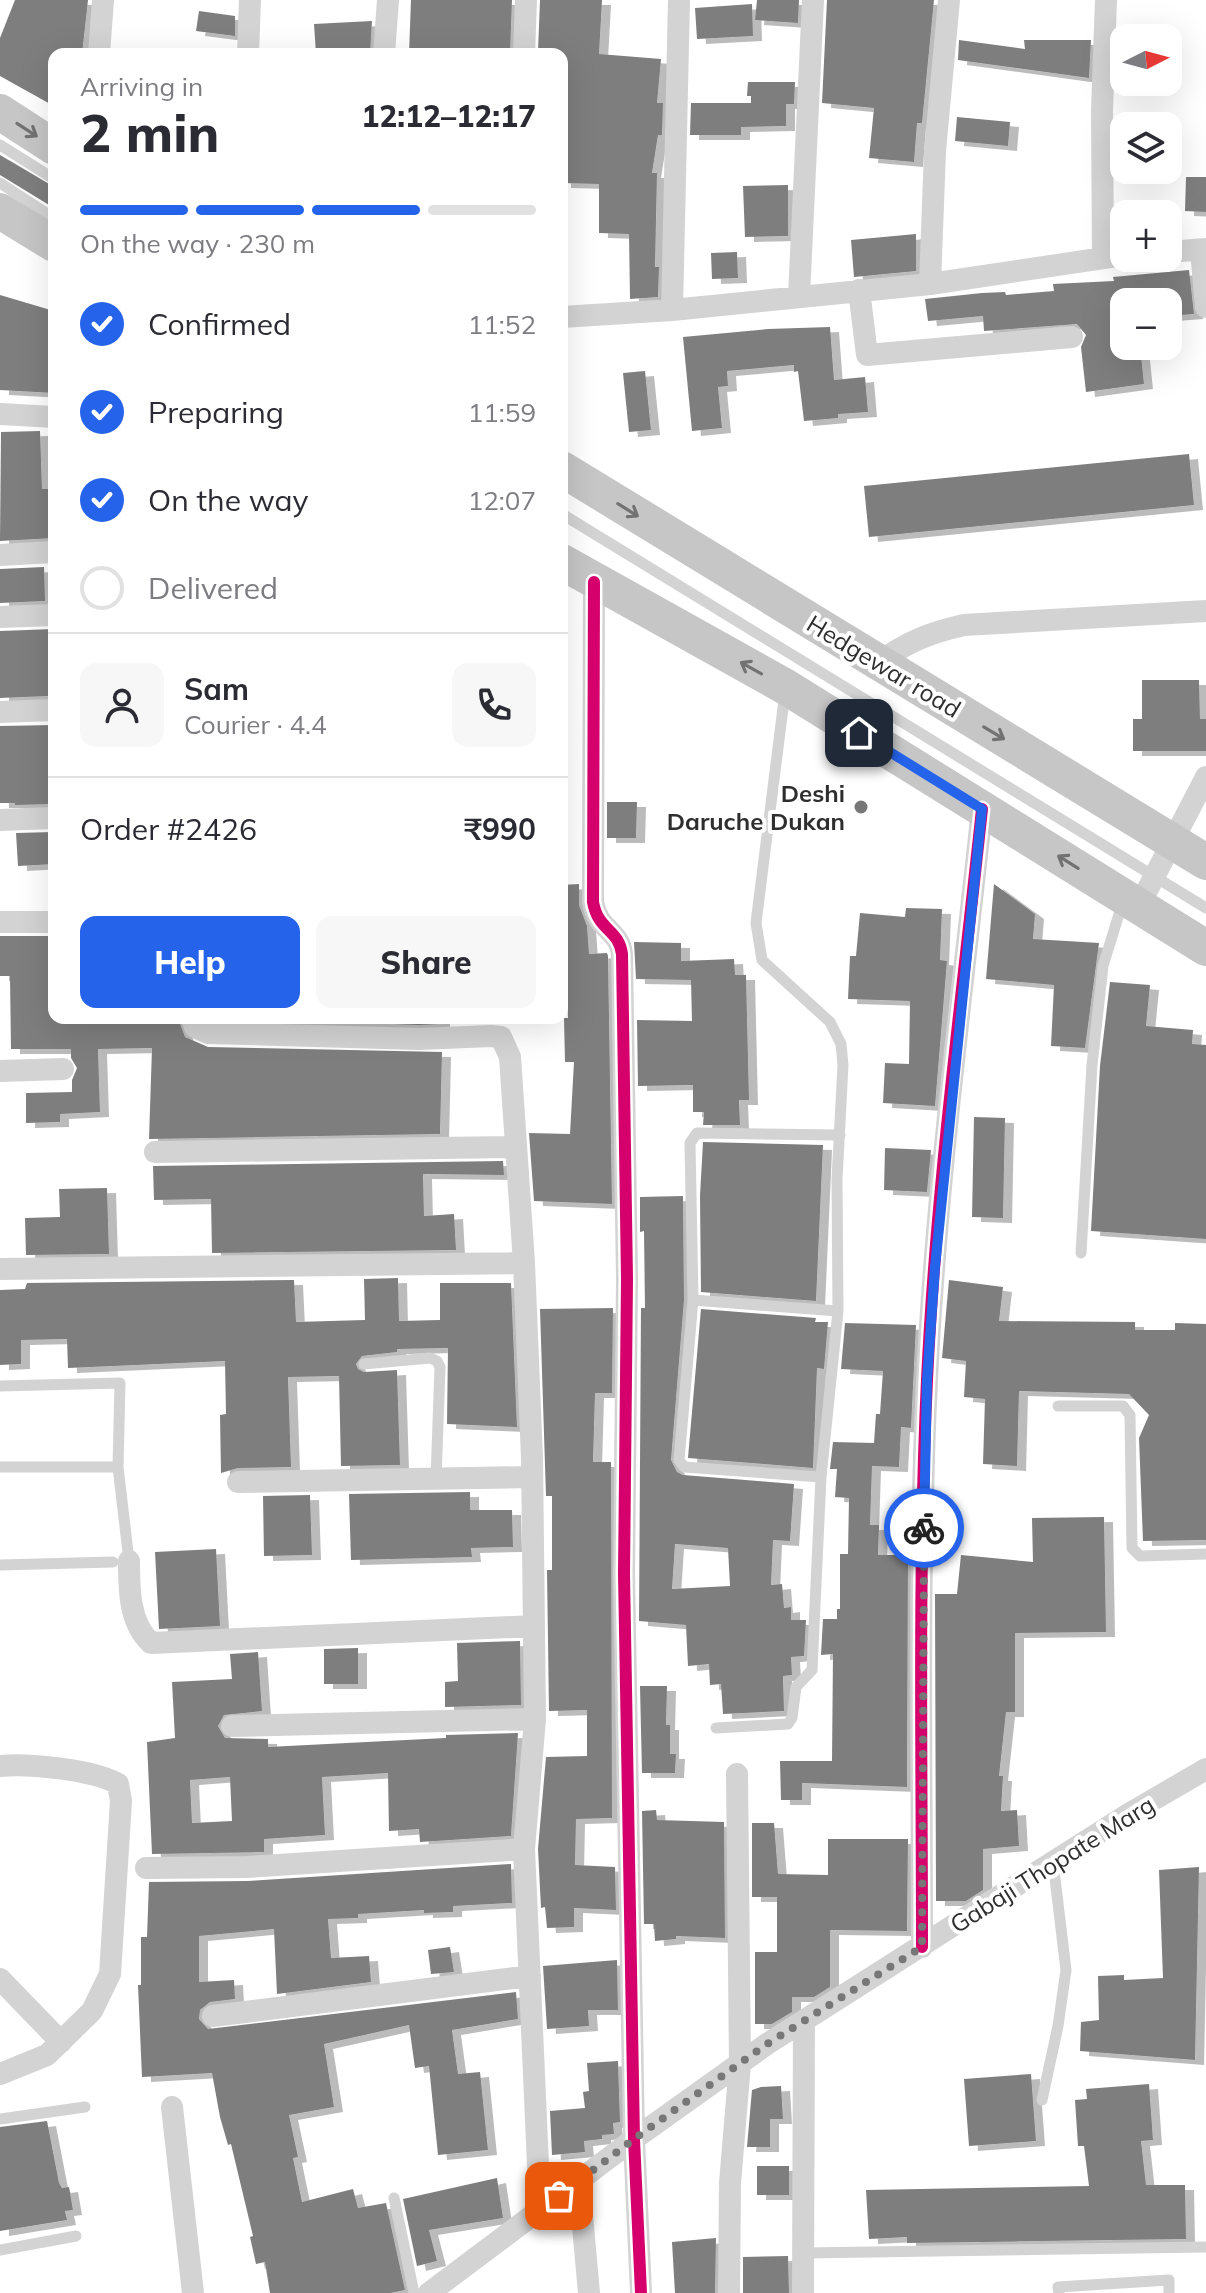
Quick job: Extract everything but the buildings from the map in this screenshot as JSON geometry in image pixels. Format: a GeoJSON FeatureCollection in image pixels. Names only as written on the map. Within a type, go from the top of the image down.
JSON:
{"type":"FeatureCollection","features":[{"type":"Feature","properties":{"kind":"main road"},"geometry":{"type":"LineString","coordinates":[[0,112],[48,143]]}},
{"type":"Feature","properties":{"kind":"main road"},"geometry":{"type":"LineString","coordinates":[[0,211],[48,240]]}},
{"type":"Feature","properties":{"kind":"main road","name":"Hedgewar road"},"geometry":{"type":"LineString","coordinates":[[568,473],[1206,862]]}},
{"type":"Feature","properties":{"kind":"main road"},"geometry":{"type":"LineString","coordinates":[[568,566],[786,687],[982,809],[1139,893],[1206,948]]}},
{"type":"Feature","properties":{"kind":"street"},"geometry":{"type":"LineString","coordinates":[[99,48],[103,0]]}},
{"type":"Feature","properties":{"kind":"street"},"geometry":{"type":"LineString","coordinates":[[248,48],[250,0]]}},
{"type":"Feature","properties":{"kind":"street"},"geometry":{"type":"LineString","coordinates":[[384,48],[388,0]]}},
{"type":"Feature","properties":{"kind":"street"},"geometry":{"type":"LineString","coordinates":[[524,48],[526,0]]}},
{"type":"Feature","properties":{"kind":"street"},"geometry":{"type":"LineString","coordinates":[[672,310],[679,0]]}},
{"type":"Feature","properties":{"kind":"street"},"geometry":{"type":"LineString","coordinates":[[799,296],[813,0]]}},
{"type":"Feature","properties":{"kind":"street"},"geometry":{"type":"LineString","coordinates":[[930,284],[935,151],[949,0]]}},
{"type":"Feature","properties":{"kind":"street"},"geometry":{"type":"LineString","coordinates":[[1106,0],[1103,42],[1110,200]]}},
{"type":"Feature","properties":{"kind":"street"},"geometry":{"type":"LineString","coordinates":[[1182,251],[1203,249],[1206,307]]}},
{"type":"Feature","properties":{"kind":"street"},"geometry":{"type":"LineString","coordinates":[[568,317],[672,310],[930,284],[1110,255]]}},
{"type":"Feature","properties":{"kind":"street"},"geometry":{"type":"LineString","coordinates":[[859,290],[867,355],[1072,337]]}},
{"type":"Feature","properties":{"kind":"street"},"geometry":{"type":"LineString","coordinates":[[0,414],[48,417]]}},
{"type":"Feature","properties":{"kind":"street"},"geometry":{"type":"LineString","coordinates":[[0,555],[48,552]]}},
{"type":"Feature","properties":{"kind":"street"},"geometry":{"type":"LineString","coordinates":[[594,582],[593,902],[600,924],[616,937],[622,954],[627,1279],[624,1574],[634,2139],[641,2293]]}},
{"type":"Feature","properties":{"kind":"street"},"geometry":{"type":"LineString","coordinates":[[877,663],[908,642],[932,632],[964,625],[1206,611]]}},
{"type":"Feature","properties":{"kind":"street"},"geometry":{"type":"LineString","coordinates":[[0,617],[48,615]]}},
{"type":"Feature","properties":{"kind":"street"},"geometry":{"type":"LineString","coordinates":[[0,712],[48,710]]}},
{"type":"Feature","properties":{"kind":"street"},"geometry":{"type":"LineString","coordinates":[[1139,893],[1174,842],[1206,777]]}},
{"type":"Feature","properties":{"kind":"street"},"geometry":{"type":"LineString","coordinates":[[922,1947],[922,1608],[927,1380],[935,1267],[982,809]]}},
{"type":"Feature","properties":{"kind":"street"},"geometry":{"type":"LineString","coordinates":[[0,820],[48,818]]}},
{"type":"Feature","properties":{"kind":"street"},"geometry":{"type":"LineString","coordinates":[[0,922],[48,922]]}},
{"type":"Feature","properties":{"kind":"street"},"geometry":{"type":"LineString","coordinates":[[194,1024],[208,1033],[419,1028],[501,1037],[510,1057],[524,1263],[532,1477],[535,1719],[524,1849],[540,2210]]}},
{"type":"Feature","properties":{"kind":"street"},"geometry":{"type":"LineString","coordinates":[[0,1071],[63,1069]]}},
{"type":"Feature","properties":{"kind":"street"},"geometry":{"type":"LineString","coordinates":[[155,1152],[515,1147]]}},
{"type":"Feature","properties":{"kind":"street"},"geometry":{"type":"LineString","coordinates":[[0,1269],[524,1263]]}},
{"type":"Feature","properties":{"kind":"street"},"geometry":{"type":"LineString","coordinates":[[238,1482],[532,1477]]}},
{"type":"Feature","properties":{"kind":"street"},"geometry":{"type":"LineString","coordinates":[[121,1561],[141,1634],[151,1643],[534,1626]]}},
{"type":"Feature","properties":{"kind":"street"},"geometry":{"type":"LineString","coordinates":[[232,1726],[535,1719]]}},
{"type":"Feature","properties":{"kind":"street"},"geometry":{"type":"LineString","coordinates":[[0,1766],[22,1765],[104,1776],[118,1784],[121,1801],[110,1974],[92,2011],[47,2055],[0,2074]]}},
{"type":"Feature","properties":{"kind":"street","name":"Gabaji Thopate Marg"},"geometry":{"type":"LineString","coordinates":[[429,2293],[634,2139],[740,2064],[1053,1862],[1206,1769]]}},
{"type":"Feature","properties":{"kind":"street"},"geometry":{"type":"LineString","coordinates":[[729,2293],[730,2183],[740,2064],[737,1774]]}},
{"type":"Feature","properties":{"kind":"street"},"geometry":{"type":"LineString","coordinates":[[146,1868],[247,1867],[524,1849]]}},
{"type":"Feature","properties":{"kind":"street"},"geometry":{"type":"LineString","coordinates":[[213,2016],[530,1976]]}},
{"type":"Feature","properties":{"kind":"street"},"geometry":{"type":"LineString","coordinates":[[0,1979],[61,2042]]}},
{"type":"Feature","properties":{"kind":"street"},"geometry":{"type":"LineString","coordinates":[[803,2293],[804,2021]]}},
{"type":"Feature","properties":{"kind":"street"},"geometry":{"type":"LineString","coordinates":[[172,2107],[193,2293]]}},
{"type":"Feature","properties":{"kind":"street"},"geometry":{"type":"LineString","coordinates":[[579,2182],[589,2293]]}},
{"type":"Feature","properties":{"kind":"lane"},"geometry":{"type":"LineString","coordinates":[[0,145],[48,175]]}},
{"type":"Feature","properties":{"kind":"lane"},"geometry":{"type":"LineString","coordinates":[[0,183],[48,214]]}},
{"type":"Feature","properties":{"kind":"lane"},"geometry":{"type":"LineString","coordinates":[[568,518],[1139,893],[1206,908]]}},
{"type":"Feature","properties":{"kind":"lane"},"geometry":{"type":"LineString","coordinates":[[716,1728],[788,1724],[792,1718],[796,1687],[812,1670],[821,1477],[838,1311],[841,1044],[830,1022],[762,960],[756,923],[786,687]]}},
{"type":"Feature","properties":{"kind":"lane"},"geometry":{"type":"LineString","coordinates":[[1081,1253],[1092,1065],[1103,966],[1139,893]]}},
{"type":"Feature","properties":{"kind":"lane"},"geometry":{"type":"LineString","coordinates":[[821,1477],[684,1467],[679,1460],[693,1300],[690,1143],[697,1133],[840,1135]]}},
{"type":"Feature","properties":{"kind":"lane"},"geometry":{"type":"LineString","coordinates":[[693,1300],[838,1311]]}},
{"type":"Feature","properties":{"kind":"lane"},"geometry":{"type":"LineString","coordinates":[[364,1364],[430,1358],[437,1361],[440,1367],[436,1479]]}},
{"type":"Feature","properties":{"kind":"lane"},"geometry":{"type":"LineString","coordinates":[[0,1386],[120,1383],[118,1467],[121,1561],[0,1565]]}},
{"type":"Feature","properties":{"kind":"lane"},"geometry":{"type":"LineString","coordinates":[[1058,1406],[1123,1406],[1130,1415],[1132,1548],[1140,1556],[1206,1554]]}},
{"type":"Feature","properties":{"kind":"lane"},"geometry":{"type":"LineString","coordinates":[[0,1467],[118,1467]]}},
{"type":"Feature","properties":{"kind":"lane"},"geometry":{"type":"LineString","coordinates":[[1042,2100],[1066,1970],[1053,1862]]}},
{"type":"Feature","properties":{"kind":"lane"},"geometry":{"type":"LineString","coordinates":[[0,2119],[85,2107]]}},
{"type":"Feature","properties":{"kind":"lane"},"geometry":{"type":"LineString","coordinates":[[394,2198],[414,2293]]}},
{"type":"Feature","properties":{"kind":"lane"},"geometry":{"type":"LineString","coordinates":[[0,2250],[76,2236]]}},
{"type":"Feature","properties":{"kind":"lane"},"geometry":{"type":"LineString","coordinates":[[804,2253],[1206,2247]]}},
{"type":"Feature","properties":{"kind":"lane"},"geometry":{"type":"LineString","coordinates":[[1059,2293],[1058,2287],[1169,2280],[1169,2293]]}},
{"type":"Feature","properties":{"kind":"cycle path"},"geometry":{"type":"LineString","coordinates":[[594,582],[593,902],[599,919],[617,939],[622,954],[627,1279],[624,1574],[634,2139],[641,2293]]}},
{"type":"Feature","properties":{"kind":"cycle path"},"geometry":{"type":"LineString","coordinates":[[922,1947],[921,1592],[927,1380],[943,1165],[982,809]]}},
{"type":"Feature","properties":{"kind":"way so far"},"geometry":{"type":"LineString","coordinates":[[559,2196],[767,2044],[922,1947],[924,1528]]}},
{"type":"Feature","properties":{"kind":"place","name":"Deshi Daruche Dukan"},"geometry":{"type":"Point","coordinates":[861,807]}},
{"type":"Feature","properties":{"kind":"route"},"geometry":{"type":"LineString","coordinates":[[859,733],[982,809],[935,1267],[927,1380],[924,1528]]}}]}
